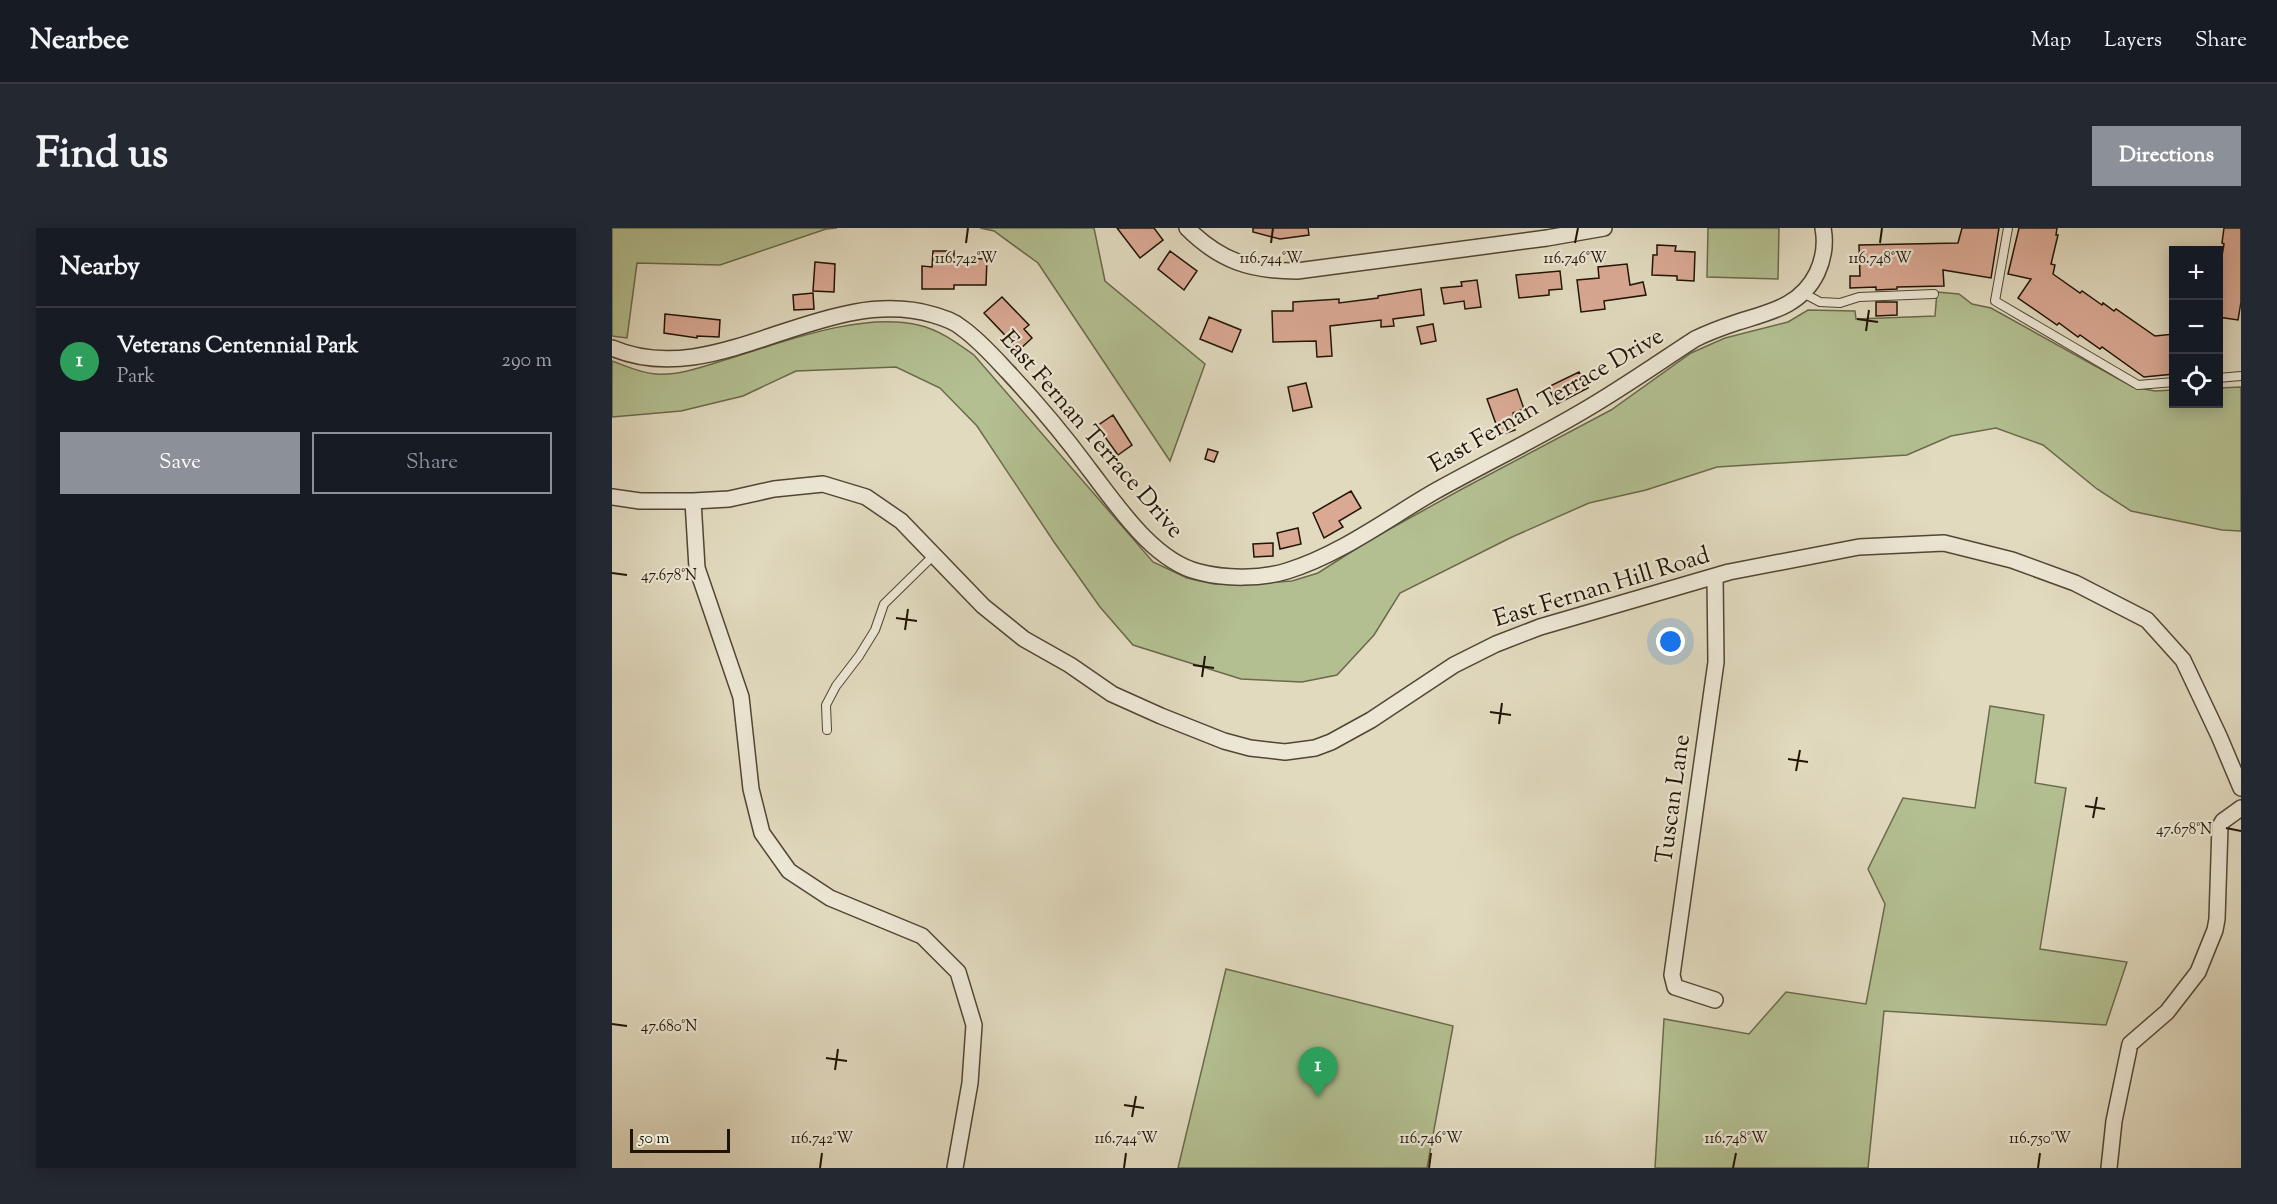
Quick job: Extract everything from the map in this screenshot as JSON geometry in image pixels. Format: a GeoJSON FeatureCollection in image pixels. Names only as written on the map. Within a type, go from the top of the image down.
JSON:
{"type":"FeatureCollection","features":[{"type":"Feature","properties":{"kind":"street"},"geometry":{"type":"LineString","coordinates":[[1187,228],[1202,243],[1221,255],[1244,265],[1279,271],[1297,271],[1547,238],[1604,228]]}},
{"type":"Feature","properties":{"kind":"street","name":"East Fernan Terrace Drive"},"geometry":{"type":"LineString","coordinates":[[612,348],[651,359],[693,356],[742,346],[806,322],[878,309],[907,310],[948,319],[962,327],[986,348],[1039,406],[1142,534],[1166,555],[1197,572],[1220,575],[1265,575],[1292,569],[1333,551],[1583,411],[1695,339],[1714,330],[1782,309],[1803,293],[1815,277],[1824,254],[1823,228]]}},
{"type":"Feature","properties":{"kind":"street","name":"East Fernan Hill Road"},"geometry":{"type":"LineString","coordinates":[[612,496],[640,501],[693,501],[822,484],[866,497],[901,521],[983,606],[1024,639],[1070,665],[1112,694],[1224,741],[1250,748],[1285,752],[1315,748],[1331,742],[1371,720],[1454,665],[1496,644],[1540,627],[1715,576],[1859,547],[1944,543],[2012,560],[2075,583],[2147,620],[2183,660],[2241,788]]}},
{"type":"Feature","properties":{"kind":"street"},"geometry":{"type":"LineString","coordinates":[[693,501],[697,568],[741,697],[751,789],[762,833],[789,871],[830,898],[922,936],[958,972],[974,1025],[969,1083],[956,1168]]}},
{"type":"Feature","properties":{"kind":"street","name":"Tuscan Lane"},"geometry":{"type":"LineString","coordinates":[[1715,576],[1716,662],[1672,975],[1675,987],[1715,1000]]}},
{"type":"Feature","properties":{"kind":"street"},"geometry":{"type":"LineString","coordinates":[[2109,1168],[2114,1121],[2130,1044],[2167,1012],[2198,972],[2217,919],[2220,826],[2223,821],[2241,808]]}},
{"type":"Feature","properties":{"kind":"lane"},"geometry":{"type":"LineString","coordinates":[[2008,228],[1995,302],[2138,385],[2169,382]]}},
{"type":"Feature","properties":{"kind":"lane"},"geometry":{"type":"LineString","coordinates":[[1803,293],[1820,302],[1840,303],[1859,297],[1934,294]]}},
{"type":"Feature","properties":{"kind":"lane"},"geometry":{"type":"LineString","coordinates":[[2223,378],[2241,376]]}},
{"type":"Feature","properties":{"kind":"lane"},"geometry":{"type":"LineString","coordinates":[[827,730],[826,705],[836,686],[875,630],[884,604],[935,554]]}},
{"type":"Feature","properties":{"kind":"green space"},"geometry":{"type":"Polygon","coordinates":[[[612,228],[837,228],[826,229],[720,265],[637,263],[627,338],[612,336],[612,228]]]}},
{"type":"Feature","properties":{"kind":"green space"},"geometry":{"type":"Polygon","coordinates":[[[980,228],[1094,228],[1105,281],[1205,364],[1170,461],[1038,263],[994,231],[980,228]]]}},
{"type":"Feature","properties":{"kind":"green space"},"geometry":{"type":"Polygon","coordinates":[[[1708,228],[1779,228],[1778,279],[1707,277],[1708,228]]]}},
{"type":"Feature","properties":{"kind":"green space"},"geometry":{"type":"Polygon","coordinates":[[[1937,292],[1959,294],[1972,304],[1991,308],[2133,387],[2155,391],[2169,390],[2169,408],[2223,408],[2223,388],[2241,387],[2241,531],[2222,530],[2131,511],[2097,489],[2043,445],[1996,428],[1951,436],[1907,455],[1717,467],[1646,490],[1589,503],[1512,537],[1400,593],[1374,635],[1337,675],[1302,682],[1241,679],[1133,645],[1100,607],[977,426],[940,388],[896,367],[796,371],[743,396],[681,411],[612,417],[612,361],[656,374],[684,372],[799,337],[848,325],[896,322],[918,325],[941,334],[974,355],[1153,562],[1187,578],[1214,584],[1292,581],[1318,573],[1370,540],[1611,410],[1691,353],[1725,338],[1788,322],[1808,310],[1855,311],[1856,319],[1935,316],[1937,292]]]}},
{"type":"Feature","properties":{"kind":"green space"},"geometry":{"type":"Polygon","coordinates":[[[1990,706],[2044,715],[2035,783],[2066,788],[2040,949],[2127,962],[2106,1025],[1884,1011],[1868,1168],[1655,1168],[1664,1019],[1749,1034],[1786,992],[1866,1004],[1885,904],[1868,869],[1903,798],[1975,808],[1990,706]]]}},
{"type":"Feature","properties":{"kind":"green space"},"geometry":{"type":"Polygon","coordinates":[[[1226,969],[1453,1026],[1427,1168],[1178,1168],[1226,969]]]}},
{"type":"Feature","properties":{"kind":"building"},"geometry":{"type":"Polygon","coordinates":[[[1117,228],[1154,228],[1163,240],[1140,258],[1117,228]]]}},
{"type":"Feature","properties":{"kind":"building"},"geometry":{"type":"Polygon","coordinates":[[[1253,228],[1308,228],[1309,235],[1280,239],[1253,232],[1253,228]]]}},
{"type":"Feature","properties":{"kind":"building"},"geometry":{"type":"Polygon","coordinates":[[[1962,228],[1999,228],[1991,278],[1943,270],[1944,286],[1876,290],[1876,287],[1850,288],[1850,276],[1860,276],[1859,245],[1958,243],[1962,228]]]}},
{"type":"Feature","properties":{"kind":"building"},"geometry":{"type":"Polygon","coordinates":[[[2019,228],[2057,228],[2056,235],[2058,235],[2051,264],[2055,265],[2053,274],[2080,293],[2082,291],[2114,311],[2116,309],[2155,336],[2169,335],[2169,374],[2144,377],[2102,347],[2100,349],[2080,335],[2078,337],[2059,323],[2057,325],[2018,298],[2031,279],[2008,274],[2019,228]]]}},
{"type":"Feature","properties":{"kind":"building"},"geometry":{"type":"Polygon","coordinates":[[[2224,228],[2241,228],[2241,302],[2238,320],[2223,318],[2224,244],[2222,243],[2224,228]]]}},
{"type":"Feature","properties":{"kind":"building"},"geometry":{"type":"Polygon","coordinates":[[[1657,245],[1676,246],[1675,251],[1695,252],[1694,281],[1677,280],[1677,276],[1652,275],[1653,255],[1657,255],[1657,245]]]}},
{"type":"Feature","properties":{"kind":"building"},"geometry":{"type":"Polygon","coordinates":[[[933,251],[954,251],[954,258],[987,259],[986,285],[954,285],[954,289],[922,289],[922,266],[932,267],[933,251]]]}},
{"type":"Feature","properties":{"kind":"building"},"geometry":{"type":"Polygon","coordinates":[[[1170,251],[1197,271],[1184,290],[1158,269],[1170,251]]]}},
{"type":"Feature","properties":{"kind":"building"},"geometry":{"type":"Polygon","coordinates":[[[815,262],[835,264],[834,292],[813,291],[815,262]]]}},
{"type":"Feature","properties":{"kind":"building"},"geometry":{"type":"Polygon","coordinates":[[[1627,264],[1630,285],[1643,282],[1646,295],[1604,301],[1605,309],[1581,312],[1577,280],[1599,278],[1598,267],[1627,264]]]}},
{"type":"Feature","properties":{"kind":"building"},"geometry":{"type":"Polygon","coordinates":[[[1560,271],[1562,289],[1549,290],[1549,295],[1519,298],[1516,275],[1560,271]]]}},
{"type":"Feature","properties":{"kind":"building"},"geometry":{"type":"Polygon","coordinates":[[[1477,280],[1481,307],[1465,309],[1464,301],[1444,304],[1441,288],[1462,286],[1461,282],[1477,280]]]}},
{"type":"Feature","properties":{"kind":"building"},"geometry":{"type":"Polygon","coordinates":[[[1421,289],[1424,315],[1393,319],[1394,326],[1381,327],[1381,320],[1330,326],[1332,356],[1317,357],[1316,341],[1273,342],[1272,311],[1293,311],[1293,302],[1339,299],[1339,303],[1421,289]]]}},
{"type":"Feature","properties":{"kind":"building"},"geometry":{"type":"Polygon","coordinates":[[[813,293],[814,309],[794,310],[793,295],[813,293]]]}},
{"type":"Feature","properties":{"kind":"building"},"geometry":{"type":"Polygon","coordinates":[[[1002,297],[1029,325],[1024,329],[1032,338],[1019,350],[984,313],[1002,297]]]}},
{"type":"Feature","properties":{"kind":"building"},"geometry":{"type":"Polygon","coordinates":[[[1876,302],[1897,302],[1897,315],[1876,316],[1876,302]]]}},
{"type":"Feature","properties":{"kind":"building"},"geometry":{"type":"Polygon","coordinates":[[[665,314],[720,320],[719,337],[697,336],[697,338],[664,333],[665,314]]]}},
{"type":"Feature","properties":{"kind":"building"},"geometry":{"type":"Polygon","coordinates":[[[1209,317],[1241,330],[1232,352],[1200,339],[1209,317]]]}},
{"type":"Feature","properties":{"kind":"building"},"geometry":{"type":"Polygon","coordinates":[[[1433,324],[1436,341],[1421,344],[1417,327],[1433,324]]]}},
{"type":"Feature","properties":{"kind":"building"},"geometry":{"type":"Polygon","coordinates":[[[1579,372],[1588,388],[1557,404],[1548,387],[1579,372]]]}},
{"type":"Feature","properties":{"kind":"building"},"geometry":{"type":"Polygon","coordinates":[[[1306,383],[1312,407],[1293,411],[1288,387],[1306,383]]]}},
{"type":"Feature","properties":{"kind":"building"},"geometry":{"type":"Polygon","coordinates":[[[1517,389],[1524,409],[1513,413],[1514,417],[1511,418],[1515,430],[1500,435],[1487,399],[1517,389]]]}},
{"type":"Feature","properties":{"kind":"building"},"geometry":{"type":"Polygon","coordinates":[[[1113,415],[1132,445],[1118,455],[1097,426],[1113,415]]]}},
{"type":"Feature","properties":{"kind":"building"},"geometry":{"type":"Polygon","coordinates":[[[1208,449],[1218,452],[1214,462],[1205,459],[1208,449]]]}},
{"type":"Feature","properties":{"kind":"building"},"geometry":{"type":"Polygon","coordinates":[[[1351,491],[1361,508],[1339,521],[1343,527],[1324,538],[1313,513],[1351,491]]]}},
{"type":"Feature","properties":{"kind":"building"},"geometry":{"type":"Polygon","coordinates":[[[1298,528],[1301,544],[1280,549],[1277,533],[1298,528]]]}},
{"type":"Feature","properties":{"kind":"building"},"geometry":{"type":"Polygon","coordinates":[[[1273,543],[1273,556],[1254,557],[1253,544],[1273,543]]]}},
{"type":"Feature","properties":{"kind":"place","name":"Veterans Centennial Park"},"geometry":{"type":"Point","coordinates":[1318,1097]}}]}
